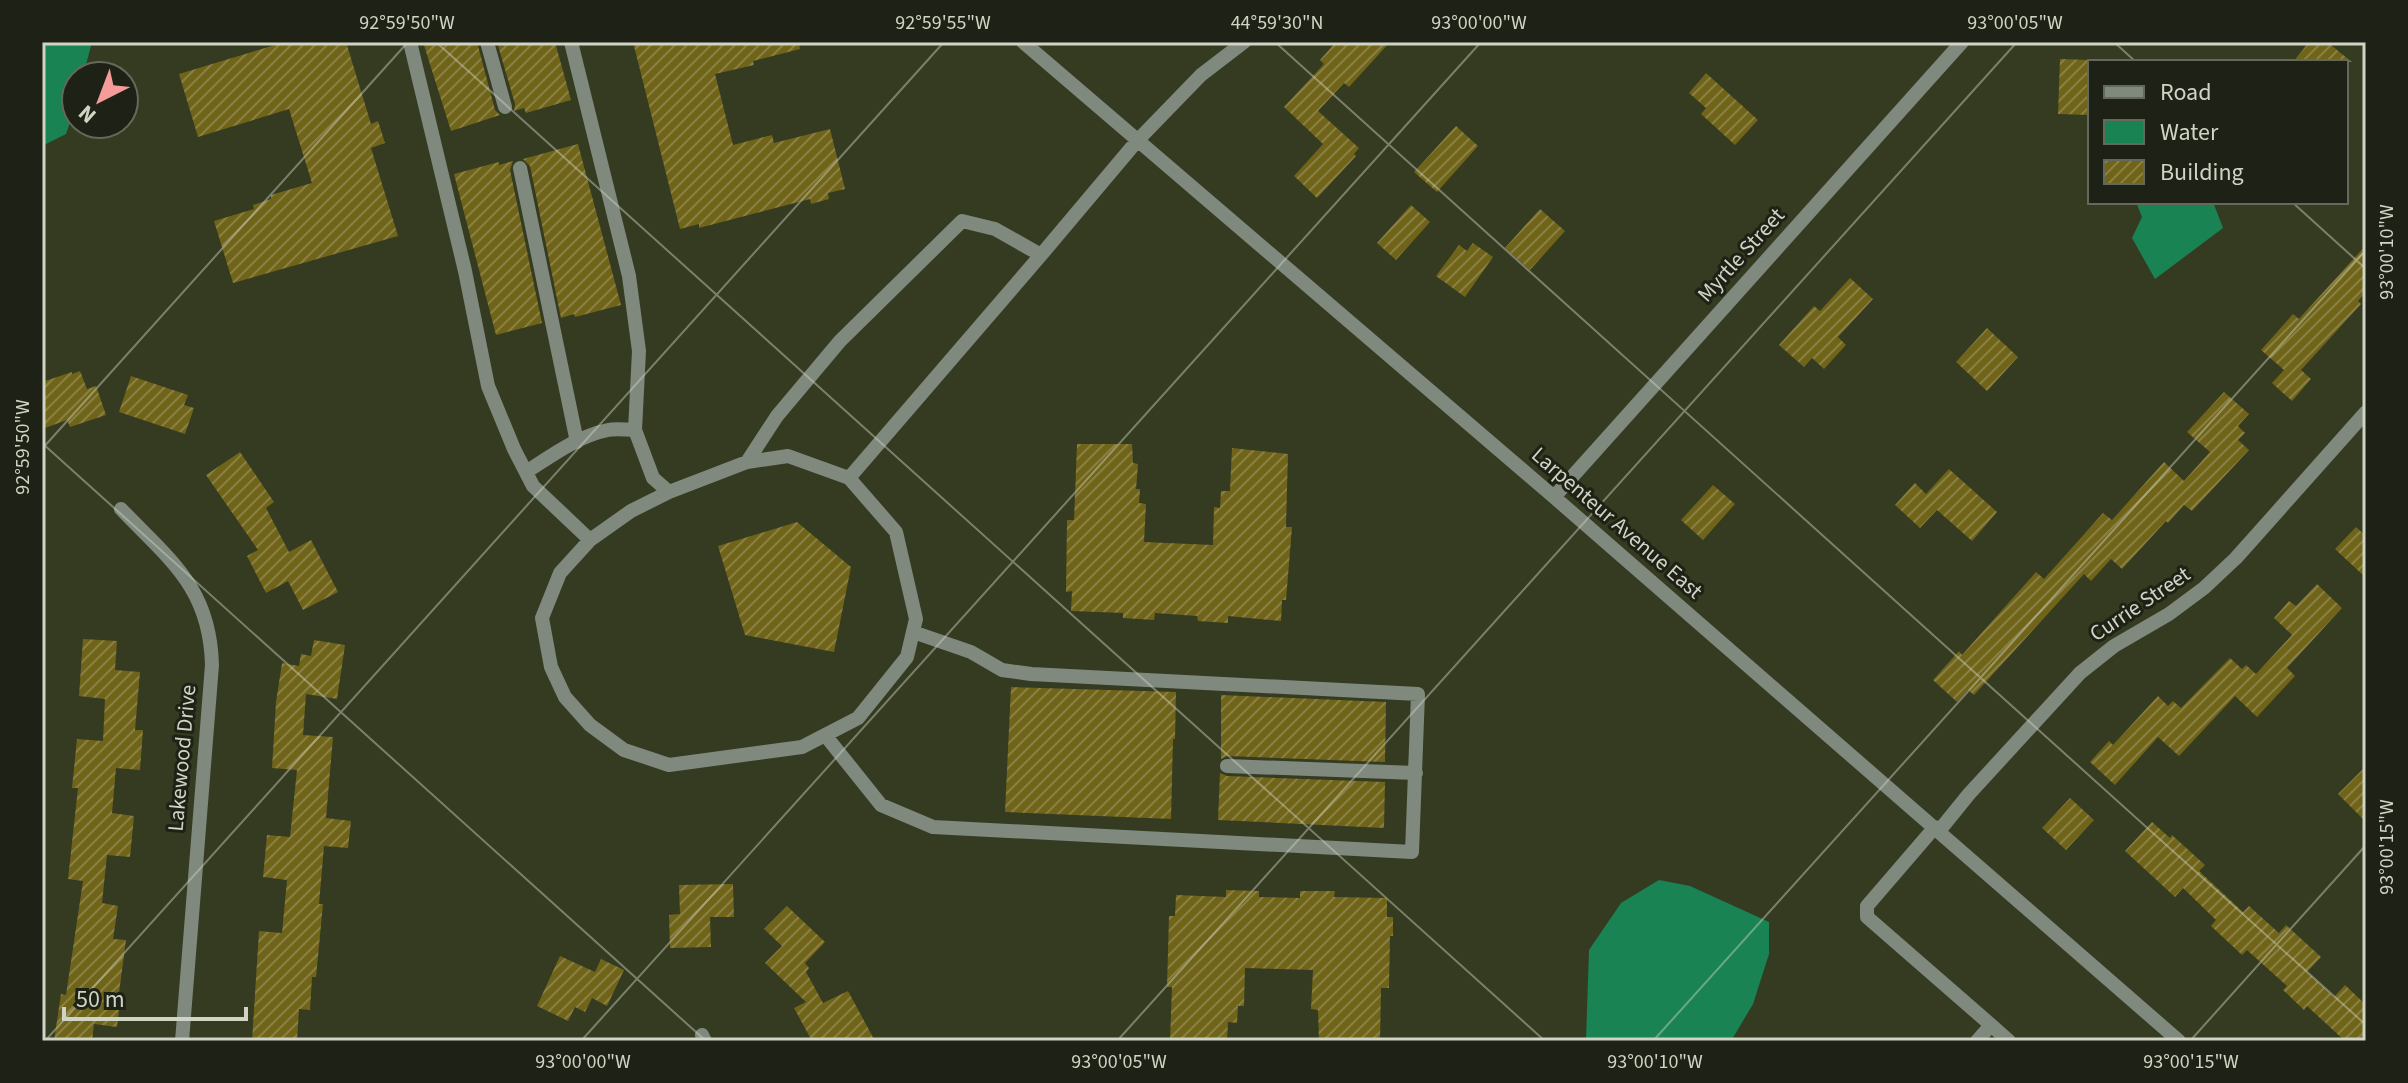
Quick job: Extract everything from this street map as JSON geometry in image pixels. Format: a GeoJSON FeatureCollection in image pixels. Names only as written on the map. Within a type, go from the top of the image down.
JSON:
{"type":"FeatureCollection","features":[{"type":"Feature","properties":{"kind":"street"},"geometry":{"type":"LineString","coordinates":[[410,42],[465,271],[488,386],[533,486],[590,540]]}},
{"type":"Feature","properties":{"kind":"street"},"geometry":{"type":"LineString","coordinates":[[487,42],[505,107]]}},
{"type":"Feature","properties":{"kind":"street"},"geometry":{"type":"LineString","coordinates":[[571,42],[629,276],[639,351],[635,430],[653,478],[669,492]]}},
{"type":"Feature","properties":{"kind":"street","name":"Larpenteur Avenue East"},"geometry":{"type":"LineString","coordinates":[[1023,42],[1554,497],[2174,1039]]}},
{"type":"Feature","properties":{"kind":"street"},"geometry":{"type":"LineString","coordinates":[[849,478],[1137,141],[1201,75],[1244,42]]}},
{"type":"Feature","properties":{"kind":"street","name":"Myrtle Street"},"geometry":{"type":"LineString","coordinates":[[1554,497],[1962,42]]}},
{"type":"Feature","properties":{"kind":"street"},"geometry":{"type":"LineString","coordinates":[[520,168],[577,442]]}},
{"type":"Feature","properties":{"kind":"street"},"geometry":{"type":"LineString","coordinates":[[747,462],[777,416],[840,341],[962,221],[995,229],[1041,255]]}},
{"type":"Feature","properties":{"kind":"street","name":"Currie Street"},"geometry":{"type":"LineString","coordinates":[[2009,1041],[1867,917],[1867,906],[2080,673],[2114,646],[2169,614],[2204,588],[2236,558],[2366,412]]}},
{"type":"Feature","properties":{"kind":"street"},"geometry":{"type":"LineString","coordinates":[[526,472],[567,445],[608,430],[635,430]]}},
{"type":"Feature","properties":{"kind":"street"},"geometry":{"type":"LineString","coordinates":[[788,456],[849,478],[896,532],[916,619],[907,657],[858,718],[802,747],[669,765],[624,750],[590,725],[565,697],[551,667],[542,618],[560,573],[590,540],[631,511],[669,492],[747,462],[788,456]]}},
{"type":"Feature","properties":{"kind":"street","name":"Lakewood Drive"},"geometry":{"type":"LineString","coordinates":[[121,509],[192,587],[205,612],[211,639],[212,665],[182,1041]]}},
{"type":"Feature","properties":{"kind":"street"},"geometry":{"type":"LineString","coordinates":[[825,735],[881,805],[933,827],[1412,852],[1418,694],[1031,674],[1002,670],[971,652],[913,632]]}},
{"type":"Feature","properties":{"kind":"street"},"geometry":{"type":"LineString","coordinates":[[1227,766],[1416,773]]}},
{"type":"Feature","properties":{"kind":"street"},"geometry":{"type":"LineString","coordinates":[[1977,1041],[1991,1025]]}},
{"type":"Feature","properties":{"kind":"water"},"geometry":{"type":"Polygon","coordinates":[[[42,42],[92,42],[87,60],[60,60],[60,137],[42,146],[42,42]]]}},
{"type":"Feature","properties":{"kind":"water"},"geometry":{"type":"Polygon","coordinates":[[[2137,204],[2214,204],[2223,228],[2155,279],[2132,238],[2142,217],[2137,204]]]}},
{"type":"Feature","properties":{"kind":"water"},"geometry":{"type":"Polygon","coordinates":[[[1659,880],[1690,886],[1769,922],[1769,954],[1753,1004],[1731,1041],[1586,1041],[1589,950],[1621,903],[1659,880]]]}},
{"type":"Feature","properties":{"kind":"building"},"geometry":{"type":"Polygon","coordinates":[[[285,42],[346,42],[371,124],[378,121],[385,143],[371,148],[398,236],[233,283],[214,221],[254,209],[253,205],[271,199],[271,195],[312,183],[289,109],[198,137],[179,74],[285,42]]]}},
{"type":"Feature","properties":{"kind":"building"},"geometry":{"type":"Polygon","coordinates":[[[423,42],[477,42],[495,110],[500,115],[451,131],[423,42]]]}},
{"type":"Feature","properties":{"kind":"building"},"geometry":{"type":"Polygon","coordinates":[[[497,42],[555,42],[571,100],[526,113],[524,108],[514,111],[515,104],[497,42]]]}},
{"type":"Feature","properties":{"kind":"building"},"geometry":{"type":"Polygon","coordinates":[[[633,42],[799,42],[800,49],[715,74],[733,145],[772,135],[774,143],[830,129],[845,189],[828,193],[829,199],[811,204],[810,199],[699,228],[699,224],[680,229],[633,42]]]}},
{"type":"Feature","properties":{"kind":"building"},"geometry":{"type":"Polygon","coordinates":[[[1336,42],[1390,42],[1349,87],[1344,83],[1318,111],[1359,148],[1354,154],[1356,156],[1317,198],[1294,176],[1323,144],[1284,107],[1324,64],[1320,60],[1336,42]]]}},
{"type":"Feature","properties":{"kind":"building"},"geometry":{"type":"Polygon","coordinates":[[[2309,42],[2327,42],[2352,62],[2348,60],[2295,60],[2309,42]]]}},
{"type":"Feature","properties":{"kind":"building"},"geometry":{"type":"Polygon","coordinates":[[[2060,59],[2090,60],[2088,115],[2058,114],[2060,59]]]}},
{"type":"Feature","properties":{"kind":"building"},"geometry":{"type":"Polygon","coordinates":[[[1706,73],[1758,120],[1735,145],[1701,114],[1706,108],[1689,93],[1706,73]]]}},
{"type":"Feature","properties":{"kind":"building"},"geometry":{"type":"Polygon","coordinates":[[[1456,126],[1478,146],[1437,192],[1414,172],[1456,126]]]}},
{"type":"Feature","properties":{"kind":"building"},"geometry":{"type":"Polygon","coordinates":[[[578,144],[621,305],[561,318],[530,166],[523,159],[578,144]]]}},
{"type":"Feature","properties":{"kind":"building"},"geometry":{"type":"Polygon","coordinates":[[[513,161],[510,170],[542,323],[496,335],[454,174],[513,161]]]}},
{"type":"Feature","properties":{"kind":"building"},"geometry":{"type":"Polygon","coordinates":[[[1411,205],[1430,222],[1396,260],[1377,243],[1411,205]]]}},
{"type":"Feature","properties":{"kind":"building"},"geometry":{"type":"Polygon","coordinates":[[[1540,209],[1565,231],[1530,270],[1505,248],[1540,209]]]}},
{"type":"Feature","properties":{"kind":"building"},"geometry":{"type":"Polygon","coordinates":[[[1473,243],[1493,257],[1465,297],[1436,276],[1459,245],[1467,251],[1473,243]]]}},
{"type":"Feature","properties":{"kind":"building"},"geometry":{"type":"Polygon","coordinates":[[[2366,245],[2366,292],[2358,301],[2361,304],[2301,370],[2311,379],[2292,401],[2272,383],[2284,370],[2261,350],[2293,314],[2299,319],[2366,245]]]}},
{"type":"Feature","properties":{"kind":"building"},"geometry":{"type":"Polygon","coordinates":[[[1850,278],[1873,299],[1838,337],[1846,345],[1824,369],[1812,358],[1804,367],[1779,345],[1814,306],[1820,311],[1850,278]]]}},
{"type":"Feature","properties":{"kind":"building"},"geometry":{"type":"Polygon","coordinates":[[[1987,328],[2018,357],[1987,391],[1956,362],[1987,328]]]}},
{"type":"Feature","properties":{"kind":"building"},"geometry":{"type":"Polygon","coordinates":[[[80,371],[87,389],[96,386],[106,415],[70,427],[67,420],[42,429],[42,382],[80,371]]]}},
{"type":"Feature","properties":{"kind":"building"},"geometry":{"type":"Polygon","coordinates":[[[131,376],[188,395],[184,405],[194,408],[185,434],[119,412],[131,376]]]}},
{"type":"Feature","properties":{"kind":"building"},"geometry":{"type":"Polygon","coordinates":[[[2224,392],[2249,414],[2238,426],[2245,433],[2238,440],[2249,450],[2192,511],[2184,505],[2122,569],[2111,559],[2091,581],[2084,574],[1974,695],[1968,690],[1957,702],[1933,680],[1959,651],[1962,655],[2036,572],[2044,579],[2103,513],[2112,520],[2164,462],[2184,481],[2210,452],[2187,432],[2224,392]]]}},
{"type":"Feature","properties":{"kind":"building"},"geometry":{"type":"Polygon","coordinates":[[[1077,444],[1132,444],[1133,463],[1138,464],[1136,489],[1140,489],[1139,503],[1146,504],[1144,542],[1213,545],[1214,507],[1220,508],[1221,491],[1230,491],[1232,448],[1288,454],[1286,527],[1292,527],[1286,600],[1282,600],[1281,621],[1228,616],[1228,623],[1198,621],[1197,616],[1155,613],[1154,620],[1123,618],[1123,613],[1071,611],[1072,591],[1066,592],[1067,520],[1074,520],[1077,444]]]}},
{"type":"Feature","properties":{"kind":"building"},"geometry":{"type":"Polygon","coordinates":[[[240,452],[274,502],[266,508],[289,552],[311,540],[338,592],[303,610],[288,581],[266,593],[247,556],[258,550],[206,475],[240,452]]]}},
{"type":"Feature","properties":{"kind":"building"},"geometry":{"type":"Polygon","coordinates":[[[1949,469],[1997,512],[1972,541],[1937,510],[1920,528],[1895,505],[1915,483],[1926,494],[1949,469]]]}},
{"type":"Feature","properties":{"kind":"building"},"geometry":{"type":"Polygon","coordinates":[[[1713,485],[1735,504],[1703,540],[1681,520],[1713,485]]]}},
{"type":"Feature","properties":{"kind":"building"},"geometry":{"type":"Polygon","coordinates":[[[797,522],[851,567],[834,652],[745,635],[718,546],[797,522]]]}},
{"type":"Feature","properties":{"kind":"building"},"geometry":{"type":"Polygon","coordinates":[[[2356,527],[2366,536],[2366,578],[2335,549],[2356,527]]]}},
{"type":"Feature","properties":{"kind":"building"},"geometry":{"type":"Polygon","coordinates":[[[2317,584],[2342,608],[2287,668],[2295,676],[2257,717],[2235,696],[2179,756],[2158,737],[2115,785],[2090,762],[2109,741],[2113,745],[2158,696],[2168,706],[2173,701],[2181,708],[2230,658],[2242,669],[2246,665],[2256,674],[2292,635],[2274,618],[2289,601],[2296,606],[2317,584]]]}},
{"type":"Feature","properties":{"kind":"building"},"geometry":{"type":"Polygon","coordinates":[[[83,639],[117,641],[115,670],[140,672],[135,730],[143,730],[140,770],[116,768],[112,813],[134,816],[130,857],[107,855],[102,903],[118,906],[113,939],[126,940],[117,1027],[94,1024],[92,1041],[54,1041],[61,994],[66,995],[83,881],[68,879],[78,788],[72,788],[77,739],[103,741],[105,699],[79,696],[83,639]]]}},
{"type":"Feature","properties":{"kind":"building"},"geometry":{"type":"Polygon","coordinates":[[[314,640],[345,645],[337,699],[306,694],[303,735],[333,737],[326,818],[351,821],[348,848],[324,846],[319,904],[323,904],[316,977],[312,977],[310,1010],[299,1009],[297,1041],[252,1041],[259,931],[282,933],[287,880],[263,877],[267,835],[290,837],[297,770],[272,768],[282,663],[299,666],[301,654],[311,656],[314,640]]]}},
{"type":"Feature","properties":{"kind":"building"},"geometry":{"type":"Polygon","coordinates":[[[1011,687],[1176,692],[1171,819],[1005,812],[1011,687]]]}},
{"type":"Feature","properties":{"kind":"building"},"geometry":{"type":"Polygon","coordinates":[[[1221,695],[1386,702],[1385,762],[1227,756],[1221,759],[1221,695]]]}},
{"type":"Feature","properties":{"kind":"building"},"geometry":{"type":"Polygon","coordinates":[[[2366,766],[2366,822],[2338,794],[2366,766]]]}},
{"type":"Feature","properties":{"kind":"building"},"geometry":{"type":"Polygon","coordinates":[[[1220,773],[1227,776],[1385,782],[1384,828],[1218,820],[1220,773]]]}},
{"type":"Feature","properties":{"kind":"building"},"geometry":{"type":"Polygon","coordinates":[[[2070,798],[2094,820],[2066,850],[2042,828],[2070,798]]]}},
{"type":"Feature","properties":{"kind":"building"},"geometry":{"type":"Polygon","coordinates":[[[2152,822],[2170,838],[2172,835],[2205,865],[2199,871],[2243,912],[2249,906],[2279,933],[2286,925],[2321,957],[2307,972],[2334,997],[2345,985],[2366,1005],[2366,1041],[2345,1041],[2307,1006],[2304,1010],[2283,990],[2287,986],[2247,950],[2242,955],[2211,926],[2216,920],[2183,888],[2175,897],[2125,851],[2152,822]]]}},
{"type":"Feature","properties":{"kind":"building"},"geometry":{"type":"Polygon","coordinates":[[[733,884],[734,917],[710,917],[711,947],[670,948],[669,915],[680,914],[679,885],[733,884]]]}},
{"type":"Feature","properties":{"kind":"building"},"geometry":{"type":"Polygon","coordinates":[[[1226,890],[1259,891],[1259,897],[1300,898],[1300,891],[1335,891],[1334,897],[1387,898],[1387,917],[1393,917],[1393,936],[1390,936],[1389,988],[1381,988],[1380,1041],[1319,1041],[1318,1010],[1311,1009],[1313,970],[1245,968],[1244,1006],[1238,1006],[1237,1023],[1228,1022],[1227,1041],[1170,1041],[1172,987],[1167,987],[1169,916],[1175,916],[1176,895],[1226,897],[1226,890]]]}},
{"type":"Feature","properties":{"kind":"building"},"geometry":{"type":"Polygon","coordinates":[[[787,906],[825,942],[805,963],[809,968],[806,972],[823,1003],[848,991],[875,1041],[812,1041],[794,1008],[806,1002],[765,963],[782,946],[764,929],[787,906]]]}},
{"type":"Feature","properties":{"kind":"building"},"geometry":{"type":"Polygon","coordinates":[[[560,956],[595,972],[601,959],[624,970],[607,1006],[592,998],[585,1012],[575,1007],[568,1021],[537,1006],[560,956]]]}}]}
